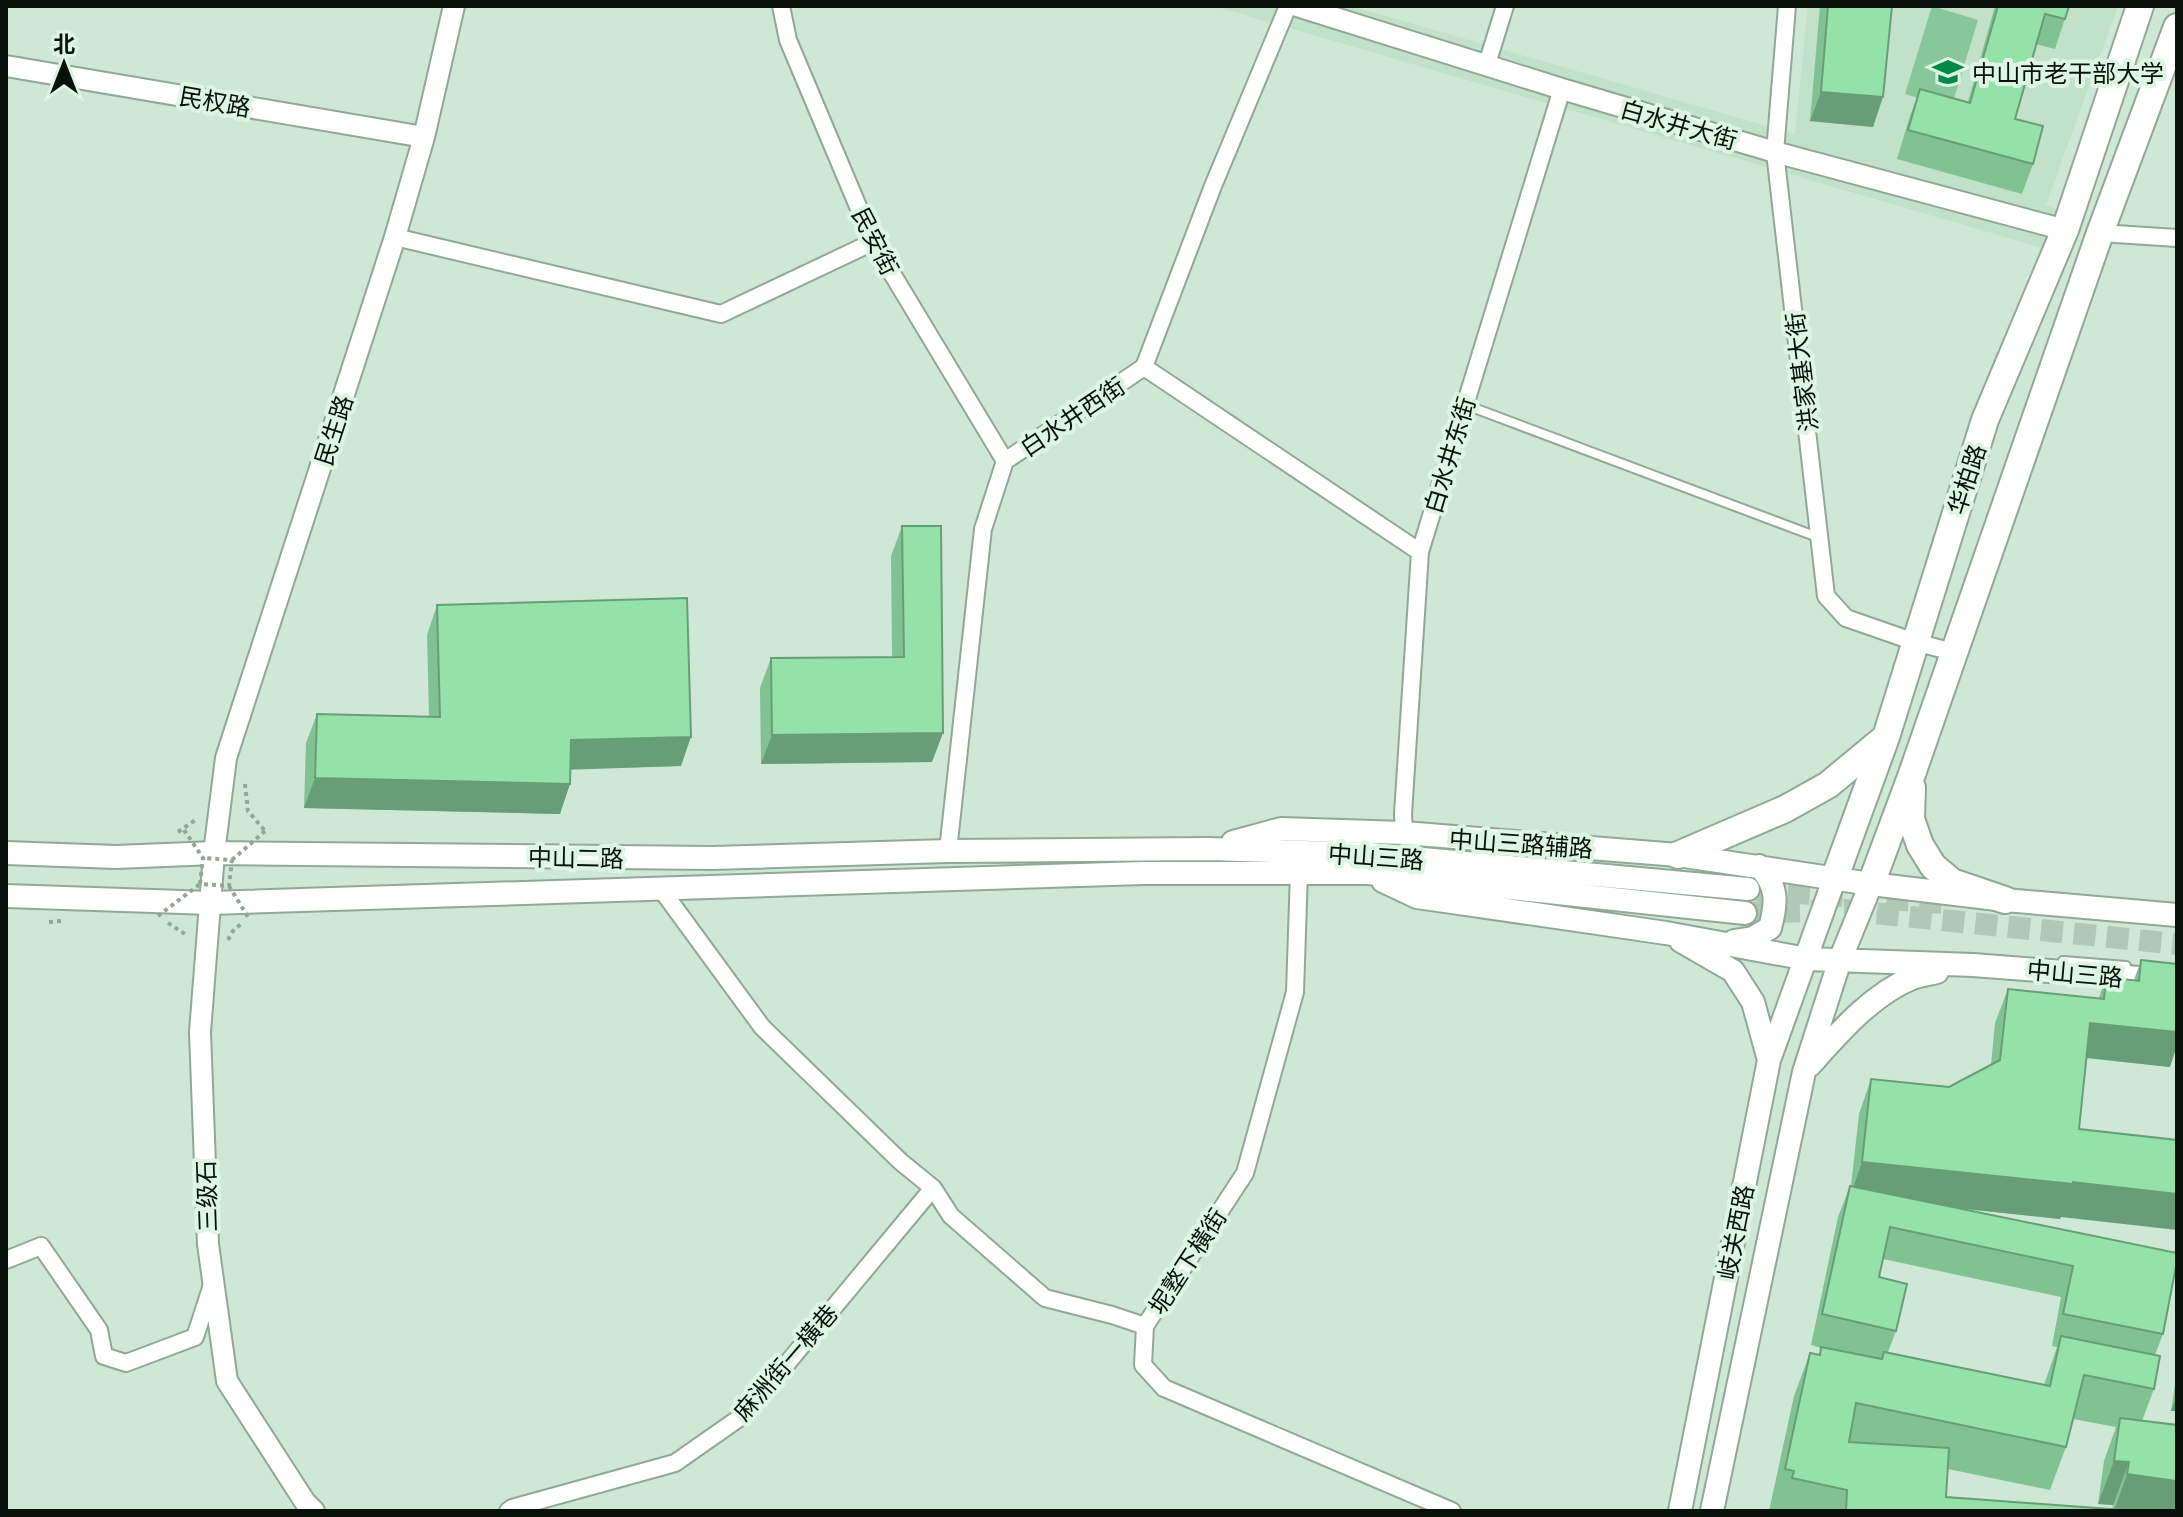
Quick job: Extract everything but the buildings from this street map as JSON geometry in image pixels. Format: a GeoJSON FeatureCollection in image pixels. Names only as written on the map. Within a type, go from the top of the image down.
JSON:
{"type":"FeatureCollection","features":[{"type":"Feature","properties":{"kind":"main road","name":"华柏路"},"geometry":{"type":"LineString","coordinates":[[1807,959],[1886,737],[1985,420],[2065,230],[2140,6]]}},
{"type":"Feature","properties":{"kind":"main road","name":"华柏路"},"geometry":{"type":"LineString","coordinates":[[1840,960],[1912,774],[2100,233],[2177,27]]}},
{"type":"Feature","properties":{"kind":"main road"},"geometry":{"type":"LineString","coordinates":[[1678,855],[1785,809],[1828,785],[1886,737]]}},
{"type":"Feature","properties":{"kind":"main road"},"geometry":{"type":"LineString","coordinates":[[1912,774],[1911,819],[1920,845],[1933,866],[1952,882],[2005,900],[2177,915]]}},
{"type":"Feature","properties":{"kind":"main road","name":"中山三路辅路"},"geometry":{"type":"LineString","coordinates":[[1209,849],[1281,829],[1404,833],[1678,855],[1871,884],[2005,900]]}},
{"type":"Feature","properties":{"kind":"main road","name":"中山二路"},"geometry":{"type":"LineString","coordinates":[[6,853],[116,857],[713,858],[1145,849]]}},
{"type":"Feature","properties":{"kind":"main road","name":"中山三路"},"geometry":{"type":"LineString","coordinates":[[1145,849],[1369,854],[1748,889]]}},
{"type":"Feature","properties":{"kind":"main road"},"geometry":{"type":"LineString","coordinates":[[1725,943],[1753,938],[1770,928],[1775,894],[1769,876],[1759,866]]}},
{"type":"Feature","properties":{"kind":"main road","name":"中山二路"},"geometry":{"type":"LineString","coordinates":[[6,896],[661,889],[1143,873]]}},
{"type":"Feature","properties":{"kind":"main road","name":"中山三路"},"geometry":{"type":"LineString","coordinates":[[1143,873],[1368,873],[1745,913]]}},
{"type":"Feature","properties":{"kind":"main road"},"geometry":{"type":"LineString","coordinates":[[1368,873],[1417,897],[1666,933],[1807,959],[1973,965]]}},
{"type":"Feature","properties":{"kind":"main road"},"geometry":{"type":"LineString","coordinates":[[1666,933],[1733,971],[1753,1002],[1769,1060]]}},
{"type":"Feature","properties":{"kind":"main road","name":"岐关西路"},"geometry":{"type":"LineString","coordinates":[[1680,1511],[1769,1060],[1807,959]]}},
{"type":"Feature","properties":{"kind":"main road","name":"岐关西路"},"geometry":{"type":"LineString","coordinates":[[1712,1511],[1804,1072],[1840,960]]}},
{"type":"Feature","properties":{"kind":"main road"},"geometry":{"type":"LineString","coordinates":[[1804,1072],[1845,1026],[1882,996],[1913,977],[1973,965]]}},
{"type":"Feature","properties":{"kind":"main road","name":"中山三路"},"geometry":{"type":"LineString","coordinates":[[1973,965],[2177,981]]}},
{"type":"Feature","properties":{"kind":"street","name":"民生路"},"geometry":{"type":"LineString","coordinates":[[216,857],[226,758],[395,237],[424,137],[454,6]]}},
{"type":"Feature","properties":{"kind":"street","name":"民安街"},"geometry":{"type":"LineString","coordinates":[[781,6],[788,40],[873,242],[1005,461]]}},
{"type":"Feature","properties":{"kind":"street","name":"白水井西街"},"geometry":{"type":"LineString","coordinates":[[948,851],[983,529],[1005,461],[1144,367],[1213,186],[1288,6]]}},
{"type":"Feature","properties":{"kind":"street","name":"白水井大街"},"geometry":{"type":"LineString","coordinates":[[1297,6],[1775,152],[2065,230]]}},
{"type":"Feature","properties":{"kind":"street"},"geometry":{"type":"LineString","coordinates":[[1487,64],[1505,6]]}},
{"type":"Feature","properties":{"kind":"street","name":"洪家基大街"},"geometry":{"type":"LineString","coordinates":[[1787,6],[1775,152],[1826,596],[1846,618],[1953,652]]}},
{"type":"Feature","properties":{"kind":"street","name":"民权路"},"geometry":{"type":"LineString","coordinates":[[6,66],[424,137]]}},
{"type":"Feature","properties":{"kind":"street","name":"白水井东街"},"geometry":{"type":"LineString","coordinates":[[1404,833],[1420,552],[1562,89]]}},
{"type":"Feature","properties":{"kind":"street"},"geometry":{"type":"LineString","coordinates":[[2100,233],[2177,238]]}},
{"type":"Feature","properties":{"kind":"street"},"geometry":{"type":"LineString","coordinates":[[395,237],[721,314],[873,242]]}},
{"type":"Feature","properties":{"kind":"street"},"geometry":{"type":"LineString","coordinates":[[1144,367],[1420,552]]}},
{"type":"Feature","properties":{"kind":"street","name":"三级石"},"geometry":{"type":"LineString","coordinates":[[216,857],[205,893],[200,1032],[208,1244],[227,1381],[305,1502],[314,1511]]}},
{"type":"Feature","properties":{"kind":"street","name":"坭墪下橫街"},"geometry":{"type":"LineString","coordinates":[[1299,872],[1295,992],[1245,1173],[1145,1326],[1143,1365],[1164,1388],[1452,1511]]}},
{"type":"Feature","properties":{"kind":"street"},"geometry":{"type":"LineString","coordinates":[[661,889],[762,1027],[901,1162],[933,1188],[951,1216],[1045,1298],[1145,1326]]}},
{"type":"Feature","properties":{"kind":"street","name":"麻洲街一橫巷"},"geometry":{"type":"LineString","coordinates":[[508,1511],[675,1463],[745,1414],[933,1188]]}},
{"type":"Feature","properties":{"kind":"street"},"geometry":{"type":"LineString","coordinates":[[6,1260],[41,1246],[99,1330],[104,1356],[126,1363],[195,1337],[213,1282]]}},
{"type":"Feature","properties":{"kind":"lane"},"geometry":{"type":"LineString","coordinates":[[1465,405],[1820,538]]}},
{"type":"Feature","properties":{"kind":"lane"},"geometry":{"type":"LineString","coordinates":[[1913,889],[1951,903],[2117,920]]}},
{"type":"Feature","properties":{"kind":"lane"},"geometry":{"type":"LineString","coordinates":[[1903,964],[1983,957],[2027,959]]}},
{"type":"Feature","properties":{"kind":"lane"},"geometry":{"type":"LineString","coordinates":[[2056,961],[2131,966]]}},
{"type":"Feature","properties":{"kind":"path"},"geometry":{"type":"LineString","coordinates":[[244,784],[248,811],[276,839]]}},
{"type":"Feature","properties":{"kind":"path"},"geometry":{"type":"LineString","coordinates":[[174,834],[184,830],[200,816]]}},
{"type":"Feature","properties":{"kind":"path"},"geometry":{"type":"LineString","coordinates":[[184,830],[216,857],[248,917]]}},
{"type":"Feature","properties":{"kind":"path"},"geometry":{"type":"LineString","coordinates":[[205,893],[216,857],[265,831]]}},
{"type":"Feature","properties":{"kind":"path"},"geometry":{"type":"LineString","coordinates":[[189,948],[185,934],[158,916],[205,893],[229,886]]}},
{"type":"Feature","properties":{"kind":"path"},"geometry":{"type":"LineString","coordinates":[[228,941],[233,931],[248,917],[260,916]]}},
{"type":"Feature","properties":{"kind":"path"},"geometry":{"type":"LineString","coordinates":[[49,922],[64,921]]}},
{"type":"Feature","properties":{"kind":"shaded area","name":"中山市老干部大学"},"geometry":{"type":"Polygon","coordinates":[[[1214,6],[1351,6],[1795,134],[1808,6],[2118,6],[2046,205],[2035,202],[2060,210],[2046,249],[1214,6]]]}},
{"type":"Feature","properties":{"kind":"green space"},"geometry":{"type":"Polygon","coordinates":[[[1932,6],[1978,20],[1951,108],[1905,94],[1932,6]]]}},
{"type":"Feature","properties":{"kind":"tunnel"},"geometry":{"type":"LineString","coordinates":[[1755,890],[1944,903]]}},
{"type":"Feature","properties":{"kind":"tunnel"},"geometry":{"type":"LineString","coordinates":[[1745,913],[1845,910],[2177,944]]}},
{"type":"Feature","properties":{"kind":"place","name":"中山市老干部大学"},"geometry":{"type":"Point","coordinates":[1948,72]}}]}
